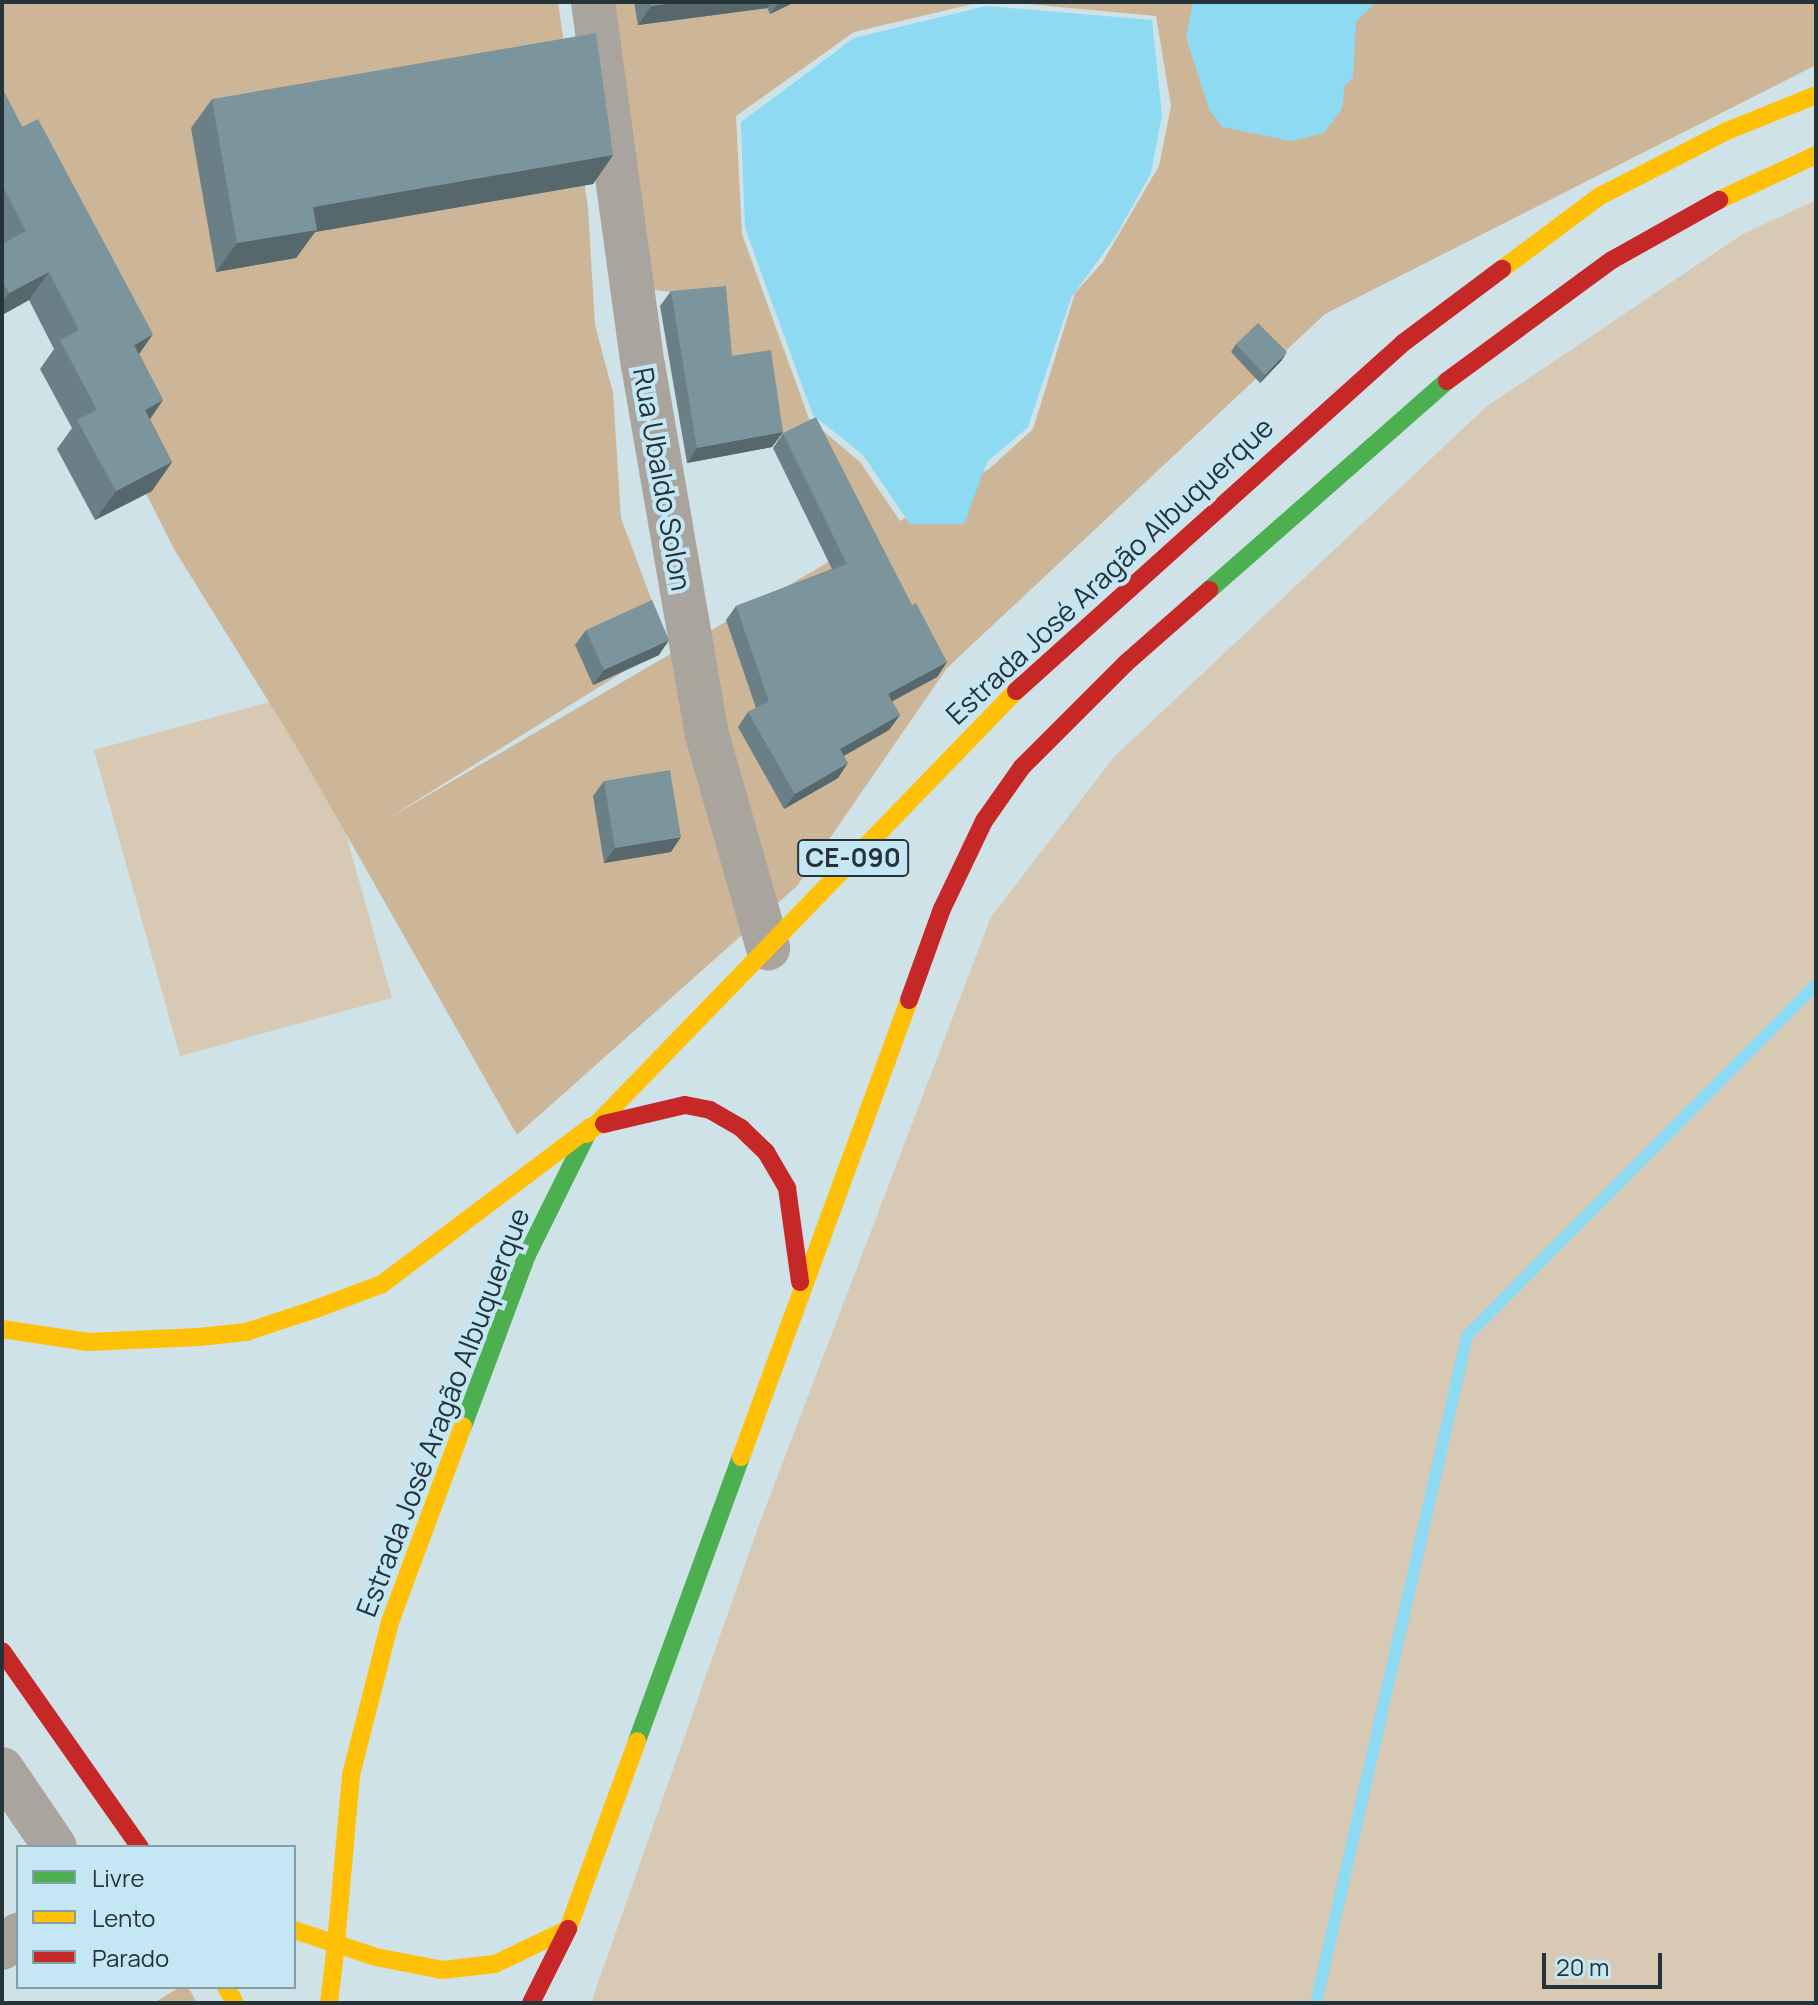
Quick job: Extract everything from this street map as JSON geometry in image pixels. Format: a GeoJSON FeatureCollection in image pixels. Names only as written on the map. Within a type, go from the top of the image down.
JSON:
{"type":"FeatureCollection","features":[{"type":"Feature","properties":{"kind":"main road","name":"Estrada José Aragão Albuquerque"},"geometry":{"type":"LineString","coordinates":[[336,1944],[351,1775],[390,1622],[527,1255],[590,1127],[1041,665],[1403,343],[1600,196],[1727,131],[1816,95]]}},
{"type":"Feature","properties":{"kind":"main road","name":"CE-090"},"geometry":{"type":"LineString","coordinates":[[531,2003],[568,1929],[963,856],[1022,767],[1197,600],[1375,441],[1527,318],[1703,208],[1816,155]]}},
{"type":"Feature","properties":{"kind":"main road"},"geometry":{"type":"LineString","coordinates":[[2,1329],[88,1342],[246,1332],[382,1284],[590,1127],[685,1105],[710,1110],[741,1128],[766,1152],[787,1188],[801,1292]]}},
{"type":"Feature","properties":{"kind":"main road"},"geometry":{"type":"LineString","coordinates":[[2,1651],[129,1844]]}},
{"type":"Feature","properties":{"kind":"main road"},"geometry":{"type":"LineString","coordinates":[[296,1931],[336,1944],[457,1970],[495,1964],[568,1929]]}},
{"type":"Feature","properties":{"kind":"main road","name":"CE-090"},"geometry":{"type":"LineString","coordinates":[[329,2003],[336,1944]]}},
{"type":"Feature","properties":{"kind":"street","name":"Rua Ubaldo Solon"},"geometry":{"type":"LineString","coordinates":[[593,2],[643,365],[707,735],[768,948]]}},
{"type":"Feature","properties":{"kind":"street"},"geometry":{"type":"LineString","coordinates":[[2,1769],[54,1845]]}},
{"type":"Feature","properties":{"kind":"shaded area"},"geometry":{"type":"Polygon","coordinates":[[[2,2],[558,2],[588,208],[595,325],[613,393],[621,518],[668,644],[387,819],[868,539],[802,426],[748,449],[720,298],[646,289],[602,2],[981,2],[854,32],[736,116],[742,234],[809,419],[860,462],[900,521],[989,469],[1033,429],[1075,293],[1102,263],[1159,166],[1171,106],[1156,16],[1005,2],[1816,2],[1816,65],[1325,314],[947,668],[797,886],[517,1135],[295,744],[174,549],[60,324],[2,231],[2,2]]]}},
{"type":"Feature","properties":{"kind":"shaded area"},"geometry":{"type":"Polygon","coordinates":[[[1816,200],[1816,2003],[591,2003],[760,1522],[991,917],[1114,757],[1486,407],[1743,234],[1816,200]]]}},
{"type":"Feature","properties":{"kind":"shaded area"},"geometry":{"type":"Polygon","coordinates":[[[306,692],[392,998],[180,1056],[94,750],[306,692]]]}},
{"type":"Feature","properties":{"kind":"shaded area"},"geometry":{"type":"Polygon","coordinates":[[[177,1989],[189,1989],[197,2003],[154,2003],[177,1989]]]}},
{"type":"Feature","properties":{"kind":"water"},"geometry":{"type":"Polygon","coordinates":[[[1193,2],[1375,3],[1356,22],[1353,78],[1345,85],[1342,109],[1324,133],[1291,141],[1222,127],[1209,109],[1186,37],[1193,2]]]}},
{"type":"Feature","properties":{"kind":"water"},"geometry":{"type":"Polygon","coordinates":[[[986,6],[1152,20],[1162,115],[1151,173],[1115,237],[1071,298],[1028,427],[987,462],[964,524],[910,524],[863,455],[813,415],[745,228],[741,122],[854,38],[986,6]]]}},
{"type":"Feature","properties":{"kind":"building"},"geometry":{"type":"Polygon","coordinates":[[[650,2],[682,2],[651,6],[650,2]]]}},
{"type":"Feature","properties":{"kind":"building"},"geometry":{"type":"Polygon","coordinates":[[[596,33],[613,155],[313,207],[317,230],[237,243],[212,99],[596,33]]]}},
{"type":"Feature","properties":{"kind":"building"},"geometry":{"type":"Polygon","coordinates":[[[2,88],[22,127],[38,119],[153,334],[134,345],[163,400],[145,410],[172,462],[116,491],[77,420],[97,410],[60,340],[79,330],[49,272],[9,293],[2,281],[2,244],[26,231],[2,185],[2,88]]]}},
{"type":"Feature","properties":{"kind":"building"},"geometry":{"type":"Polygon","coordinates":[[[726,286],[732,356],[771,350],[783,432],[697,448],[671,291],[726,286]]]}},
{"type":"Feature","properties":{"kind":"building"},"geometry":{"type":"Polygon","coordinates":[[[1258,323],[1287,352],[1265,375],[1236,344],[1258,323]]]}},
{"type":"Feature","properties":{"kind":"building"},"geometry":{"type":"Polygon","coordinates":[[[816,417],[912,605],[916,603],[947,662],[888,694],[900,715],[840,749],[848,763],[795,794],[748,712],[769,701],[736,606],[847,564],[783,433],[816,417]]]}},
{"type":"Feature","properties":{"kind":"building"},"geometry":{"type":"Polygon","coordinates":[[[652,600],[669,640],[604,670],[586,630],[652,600]]]}},
{"type":"Feature","properties":{"kind":"building"},"geometry":{"type":"Polygon","coordinates":[[[670,770],[681,837],[615,848],[604,781],[670,770]]]}},
{"type":"Feature","properties":{"kind":"waterway"},"geometry":{"type":"LineString","coordinates":[[1316,2003],[1467,1336],[1816,984]]}},
{"type":"Feature","properties":{"kind":"traffic: fast"},"geometry":{"type":"LineString","coordinates":[[1209,590],[1447,381]]}},
{"type":"Feature","properties":{"kind":"traffic: fast"},"geometry":{"type":"LineString","coordinates":[[463,1426],[527,1255],[587,1134]]}},
{"type":"Feature","properties":{"kind":"traffic: fast"},"geometry":{"type":"LineString","coordinates":[[637,1741],[741,1457]]}},
{"type":"Feature","properties":{"kind":"traffic: slow"},"geometry":{"type":"LineString","coordinates":[[1502,269],[1600,196],[1727,131],[1816,95]]}},
{"type":"Feature","properties":{"kind":"traffic: slow"},"geometry":{"type":"LineString","coordinates":[[1719,200],[1816,155]]}},
{"type":"Feature","properties":{"kind":"traffic: slow"},"geometry":{"type":"LineString","coordinates":[[587,1134],[1016,691]]}},
{"type":"Feature","properties":{"kind":"traffic: slow"},"geometry":{"type":"LineString","coordinates":[[741,1457],[909,1000]]}},
{"type":"Feature","properties":{"kind":"traffic: slow"},"geometry":{"type":"LineString","coordinates":[[2,1329],[88,1342],[199,1337],[246,1332],[313,1310],[382,1284],[590,1127],[604,1124]]}},
{"type":"Feature","properties":{"kind":"traffic: slow"},"geometry":{"type":"LineString","coordinates":[[336,1944],[351,1775],[390,1622],[463,1426]]}},
{"type":"Feature","properties":{"kind":"traffic: slow"},"geometry":{"type":"LineString","coordinates":[[296,1931],[376,1957],[442,1970],[495,1964],[568,1929],[637,1741]]}},
{"type":"Feature","properties":{"kind":"traffic: slow"},"geometry":{"type":"LineString","coordinates":[[329,2003],[336,1944]]}},
{"type":"Feature","properties":{"kind":"traffic: slow"},"geometry":{"type":"LineString","coordinates":[[227,1989],[235,2003]]}},
{"type":"Feature","properties":{"kind":"traffic: jam"},"geometry":{"type":"LineString","coordinates":[[1447,381],[1612,260],[1719,200]]}},
{"type":"Feature","properties":{"kind":"traffic: jam"},"geometry":{"type":"LineString","coordinates":[[1016,691],[1403,343],[1502,269]]}},
{"type":"Feature","properties":{"kind":"traffic: jam"},"geometry":{"type":"LineString","coordinates":[[909,1000],[942,909],[984,821],[1022,767],[1126,663],[1209,590]]}},
{"type":"Feature","properties":{"kind":"traffic: jam"},"geometry":{"type":"LineString","coordinates":[[604,1124],[685,1105],[710,1110],[741,1128],[766,1152],[787,1188],[800,1282]]}},
{"type":"Feature","properties":{"kind":"traffic: jam"},"geometry":{"type":"LineString","coordinates":[[2,1651],[139,1845]]}},
{"type":"Feature","properties":{"kind":"traffic: jam"},"geometry":{"type":"LineString","coordinates":[[531,2003],[568,1929]]}}]}
